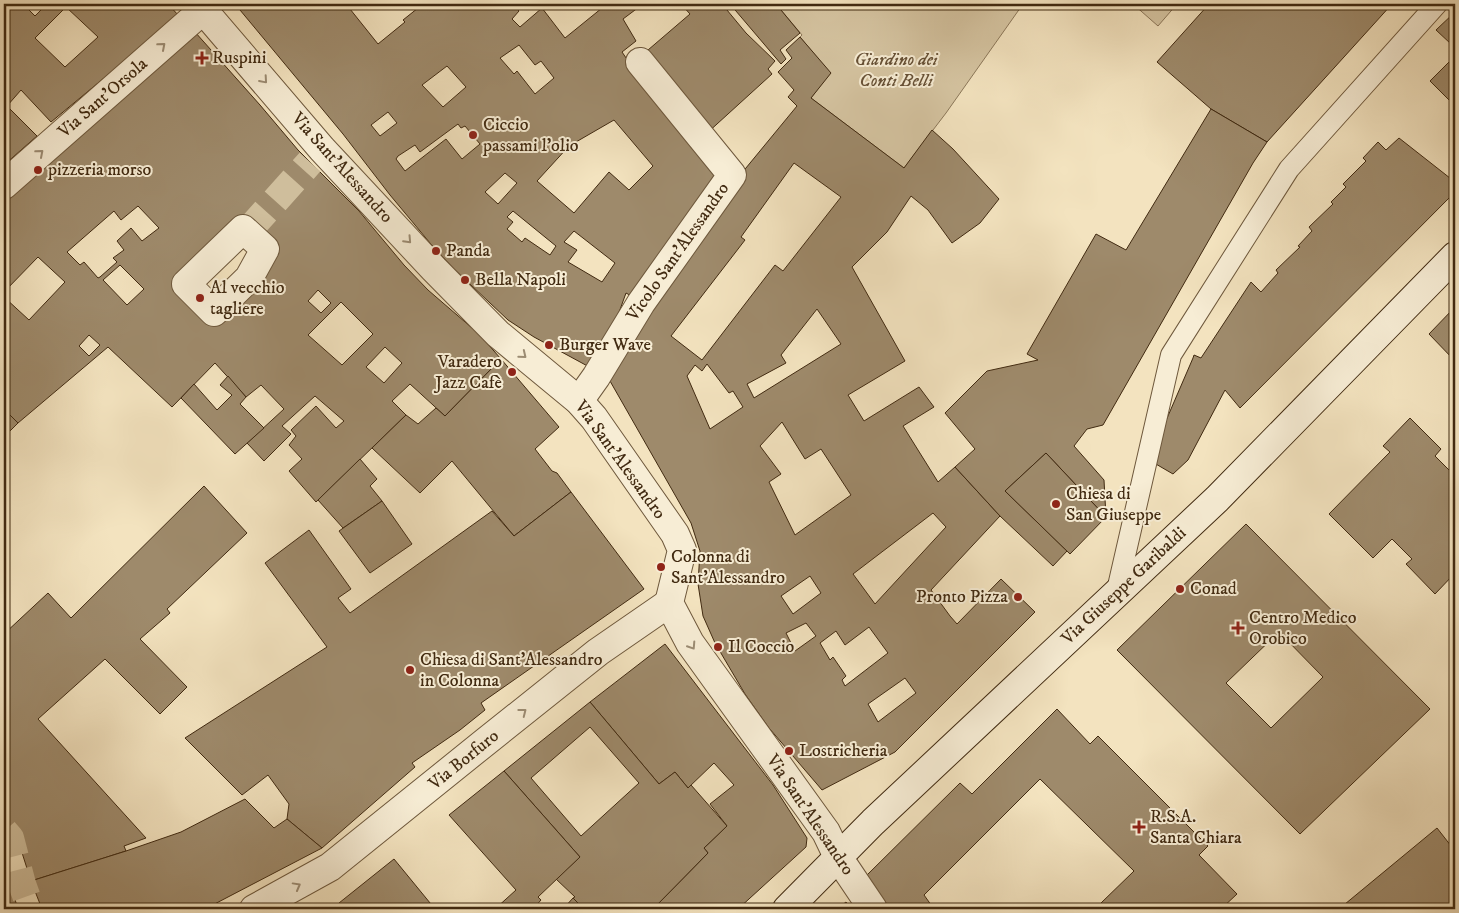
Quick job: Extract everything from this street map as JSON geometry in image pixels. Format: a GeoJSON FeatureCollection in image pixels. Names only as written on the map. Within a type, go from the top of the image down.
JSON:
{"type":"FeatureCollection","features":[{"type":"Feature","properties":{"kind":"street","name":"Via Sant'Alessandro"},"geometry":{"type":"LineString","coordinates":[[200,7],[316,155],[498,334],[579,401],[594,418],[675,534],[682,550],[669,603],[690,643],[826,832],[838,857],[873,909]]}},
{"type":"Feature","properties":{"kind":"street","name":"Via Sant'Orsola"},"geometry":{"type":"LineString","coordinates":[[4,185],[200,7]]}},
{"type":"Feature","properties":{"kind":"street","name":"Vicolo Sant'Alessandro"},"geometry":{"type":"LineString","coordinates":[[579,401],[596,377],[640,303],[732,175],[640,62]]}},
{"type":"Feature","properties":{"kind":"street","name":"Via Giuseppe Garibaldi"},"geometry":{"type":"LineString","coordinates":[[787,909],[873,822],[1217,499],[1455,256]]}},
{"type":"Feature","properties":{"kind":"street","name":"Via Borfuro"},"geometry":{"type":"LineString","coordinates":[[254,909],[330,867],[598,652],[669,603]]}},
{"type":"Feature","properties":{"kind":"lane"},"geometry":{"type":"LineString","coordinates":[[1116,595],[1171,355],[1289,169],[1437,4]]}},
{"type":"Feature","properties":{"kind":"green space","name":"Giardino dei Conti Belli"},"geometry":{"type":"Polygon","coordinates":[[[776,4],[1023,4],[946,113],[904,168],[811,98],[830,73],[776,4]]]}},
{"type":"Feature","properties":{"kind":"green space"},"geometry":{"type":"Polygon","coordinates":[[[1133,4],[1177,4],[1158,26],[1133,4]]]}},
{"type":"Feature","properties":{"kind":"building"},"geometry":{"type":"Polygon","coordinates":[[[4,4],[23,4],[35,16],[47,4],[168,4],[179,16],[51,122],[21,90],[7,106],[37,136],[4,165],[4,4]],[[66,7],[35,38],[65,67],[98,37],[66,7]]]}},
{"type":"Feature","properties":{"kind":"building"},"geometry":{"type":"Polygon","coordinates":[[[235,4],[346,4],[378,44],[423,4],[501,4],[505,9],[513,4],[519,11],[512,19],[520,27],[542,8],[565,38],[602,8],[599,4],[643,4],[623,19],[636,41],[622,52],[648,90],[715,165],[714,186],[635,298],[626,293],[613,329],[593,369],[534,337],[508,320],[453,268],[430,243],[235,4]],[[519,45],[500,58],[514,74],[517,71],[535,94],[554,78],[541,61],[535,65],[519,45]],[[447,66],[422,85],[443,107],[466,87],[447,66]],[[388,112],[371,125],[380,136],[397,123],[388,112]],[[614,120],[569,146],[537,181],[574,213],[609,172],[629,190],[653,166],[614,120]],[[458,124],[420,152],[415,145],[396,159],[405,171],[446,139],[462,159],[480,144],[465,126],[461,128],[458,124]],[[505,173],[485,192],[498,204],[517,183],[505,173]],[[513,211],[507,217],[513,222],[507,229],[522,242],[525,238],[550,255],[556,246],[513,211]],[[574,231],[564,242],[577,250],[568,262],[602,282],[615,263],[574,231]]]}},
{"type":"Feature","properties":{"kind":"building"},"geometry":{"type":"Polygon","coordinates":[[[681,4],[722,4],[746,33],[775,61],[768,69],[772,74],[706,134],[641,56],[690,14],[681,4]]]}},
{"type":"Feature","properties":{"kind":"building"},"geometry":{"type":"Polygon","coordinates":[[[730,4],[776,4],[800,33],[780,50],[786,59],[781,64],[730,4]]]}},
{"type":"Feature","properties":{"kind":"building"},"geometry":{"type":"Polygon","coordinates":[[[1209,4],[1392,4],[1267,142],[1211,109],[1157,62],[1209,4]]]}},
{"type":"Feature","properties":{"kind":"building"},"geometry":{"type":"Polygon","coordinates":[[[1455,12],[1455,40],[1451,44],[1436,30],[1455,12]]]}},
{"type":"Feature","properties":{"kind":"building"},"geometry":{"type":"Polygon","coordinates":[[[195,32],[298,150],[359,211],[404,265],[428,290],[479,334],[501,359],[445,416],[410,384],[392,401],[406,415],[316,502],[289,471],[302,459],[289,445],[296,436],[291,430],[316,406],[336,428],[344,421],[315,396],[282,426],[291,434],[264,461],[247,443],[284,409],[261,385],[246,397],[215,363],[172,407],[108,347],[18,423],[4,409],[9,403],[4,398],[4,343],[6,341],[4,340],[4,297],[29,320],[65,282],[38,257],[4,292],[4,201],[195,32]],[[138,206],[121,220],[114,211],[67,252],[80,265],[84,262],[98,278],[117,262],[113,258],[124,250],[117,241],[131,228],[142,241],[159,228],[138,206]],[[243,229],[186,284],[214,312],[265,249],[243,229]],[[120,265],[103,280],[127,305],[144,289],[120,265]],[[318,290],[308,301],[321,313],[331,303],[318,290]],[[341,302],[308,335],[342,365],[373,334],[341,302]],[[89,335],[79,346],[89,356],[100,345],[89,335]],[[385,347],[366,367],[384,383],[402,363],[385,347]]]}},
{"type":"Feature","properties":{"kind":"building"},"geometry":{"type":"Polygon","coordinates":[[[800,37],[831,73],[811,98],[904,168],[932,130],[953,149],[999,199],[980,223],[952,243],[928,210],[911,196],[887,232],[852,267],[905,361],[848,395],[864,421],[919,387],[934,407],[903,426],[938,482],[955,467],[1000,516],[931,590],[950,616],[957,624],[1001,579],[1035,612],[895,752],[822,790],[769,728],[745,694],[715,643],[703,616],[698,584],[700,551],[691,523],[606,374],[741,174],[797,106],[788,97],[794,90],[778,72],[792,58],[786,50],[800,37]],[[794,163],[741,237],[745,240],[671,336],[702,360],[775,265],[783,271],[841,197],[794,163]],[[817,309],[781,355],[786,363],[747,384],[754,398],[841,344],[817,309]],[[707,364],[702,371],[695,365],[687,376],[710,429],[743,407],[733,391],[729,393],[707,364]],[[782,422],[760,446],[781,474],[769,482],[795,535],[851,495],[821,449],[805,459],[782,422]],[[933,513],[853,574],[875,604],[946,527],[933,513]],[[810,576],[781,596],[793,614],[821,593],[810,576]],[[806,623],[786,633],[795,651],[816,636],[806,623]],[[869,627],[845,645],[836,631],[820,643],[830,660],[833,657],[846,676],[842,680],[845,686],[888,653],[869,627]],[[905,678],[868,704],[878,722],[916,693],[905,678]]]}},
{"type":"Feature","properties":{"kind":"building"},"geometry":{"type":"Polygon","coordinates":[[[1455,56],[1455,106],[1430,81],[1455,56]]]}},
{"type":"Feature","properties":{"kind":"building"},"geometry":{"type":"Polygon","coordinates":[[[1211,109],[1267,142],[1253,163],[1103,425],[1087,429],[1074,446],[1104,480],[1106,517],[1046,453],[1005,491],[1067,551],[1053,566],[1000,516],[955,467],[975,449],[945,413],[987,371],[1038,360],[1027,354],[1096,234],[1126,250],[1211,109]]]}},
{"type":"Feature","properties":{"kind":"building"},"geometry":{"type":"Polygon","coordinates":[[[1399,138],[1455,182],[1455,192],[1240,408],[1225,390],[1188,460],[1173,474],[1149,460],[1194,355],[1201,358],[1251,282],[1261,292],[1278,273],[1276,270],[1300,247],[1298,246],[1312,231],[1309,227],[1333,204],[1331,202],[1346,187],[1343,184],[1366,161],[1363,158],[1378,142],[1386,150],[1399,138]]]}},
{"type":"Feature","properties":{"kind":"building"},"geometry":{"type":"Polygon","coordinates":[[[1455,307],[1455,361],[1429,334],[1455,307]]]}},
{"type":"Feature","properties":{"kind":"building"},"geometry":{"type":"Polygon","coordinates":[[[501,359],[559,427],[535,449],[571,492],[514,536],[452,461],[420,493],[372,448],[406,415],[418,424],[436,408],[445,416],[501,359]]]}},
{"type":"Feature","properties":{"kind":"building"},"geometry":{"type":"Polygon","coordinates":[[[228,376],[246,397],[240,404],[264,428],[235,454],[181,398],[194,384],[217,410],[232,395],[220,385],[228,376]]]}},
{"type":"Feature","properties":{"kind":"building"},"geometry":{"type":"Polygon","coordinates":[[[4,398],[9,403],[4,409],[4,398]]]}},
{"type":"Feature","properties":{"kind":"building"},"geometry":{"type":"Polygon","coordinates":[[[4,409],[18,423],[4,437],[4,409]]]}},
{"type":"Feature","properties":{"kind":"building"},"geometry":{"type":"Polygon","coordinates":[[[1410,418],[1441,449],[1435,456],[1455,476],[1455,483],[1453,485],[1455,487],[1455,573],[1435,594],[1406,564],[1412,559],[1392,539],[1373,558],[1329,514],[1390,452],[1383,446],[1410,418]]]}},
{"type":"Feature","properties":{"kind":"building","name":"Chiesa di San Giuseppe"},"geometry":{"type":"Polygon","coordinates":[[[1046,453],[1106,517],[1070,554],[1005,491],[1046,453]]]}},
{"type":"Feature","properties":{"kind":"building"},"geometry":{"type":"Polygon","coordinates":[[[360,459],[377,479],[370,486],[382,501],[343,528],[318,500],[360,459]]]}},
{"type":"Feature","properties":{"kind":"building"},"geometry":{"type":"Polygon","coordinates":[[[204,486],[247,533],[167,609],[170,613],[140,639],[187,687],[160,714],[105,659],[38,719],[146,838],[124,846],[126,851],[31,881],[17,837],[4,822],[4,634],[48,593],[71,618],[204,486]]]}},
{"type":"Feature","properties":{"kind":"building","name":"Chiesa di Sant'Alessandro in Colonna"},"geometry":{"type":"Polygon","coordinates":[[[571,492],[644,589],[481,703],[485,710],[412,763],[415,767],[322,848],[287,819],[289,804],[268,775],[242,795],[185,738],[327,647],[265,563],[309,530],[351,589],[338,598],[350,613],[492,511],[514,536],[571,492]]]}},
{"type":"Feature","properties":{"kind":"building"},"geometry":{"type":"Polygon","coordinates":[[[382,501],[412,544],[370,573],[339,531],[382,501]]]}},
{"type":"Feature","properties":{"kind":"building"},"geometry":{"type":"Polygon","coordinates":[[[1246,524],[1430,709],[1300,834],[1117,650],[1246,524]],[[1279,632],[1226,683],[1271,728],[1323,677],[1279,632]]]}},
{"type":"Feature","properties":{"kind":"building"},"geometry":{"type":"Polygon","coordinates":[[[665,644],[773,785],[807,838],[806,847],[738,909],[653,909],[708,853],[704,848],[727,826],[710,804],[734,785],[714,763],[688,788],[675,772],[659,784],[590,702],[665,644]]]}},
{"type":"Feature","properties":{"kind":"building"},"geometry":{"type":"Polygon","coordinates":[[[590,702],[659,784],[675,772],[688,788],[691,785],[727,826],[704,848],[708,853],[653,909],[584,909],[573,898],[575,897],[556,879],[580,857],[504,771],[590,702]],[[590,727],[531,778],[581,836],[639,783],[590,727]]]}},
{"type":"Feature","properties":{"kind":"building","name":"R.S.A. Santa Chiara"},"geometry":{"type":"Polygon","coordinates":[[[1057,709],[1090,744],[1098,736],[1208,846],[1199,855],[1237,894],[1221,909],[1106,909],[1101,903],[1134,871],[1040,779],[924,895],[934,909],[888,909],[865,877],[960,783],[972,794],[1057,709]]]}},
{"type":"Feature","properties":{"kind":"building"},"geometry":{"type":"Polygon","coordinates":[[[504,771],[580,857],[538,897],[541,900],[533,909],[495,909],[516,890],[449,815],[504,771]]]}},
{"type":"Feature","properties":{"kind":"building"},"geometry":{"type":"Polygon","coordinates":[[[245,799],[274,828],[287,819],[322,848],[205,909],[42,909],[31,881],[181,832],[245,799]]]}},
{"type":"Feature","properties":{"kind":"building"},"geometry":{"type":"Polygon","coordinates":[[[1437,828],[1455,851],[1455,909],[1339,909],[1437,828]]]}},
{"type":"Feature","properties":{"kind":"building"},"geometry":{"type":"Polygon","coordinates":[[[394,859],[435,909],[344,909],[339,903],[394,859]]]}},
{"type":"Feature","properties":{"kind":"building"},"geometry":{"type":"Polygon","coordinates":[[[11,887],[18,909],[4,909],[4,889],[11,887]]]}},
{"type":"Feature","properties":{"kind":"building"},"geometry":{"type":"Polygon","coordinates":[[[573,898],[584,909],[563,909],[573,898]]]}},
{"type":"Feature","properties":{"kind":"building"},"geometry":{"type":"Polygon","coordinates":[[[846,902],[852,909],[837,909],[846,902]]]}},
{"type":"Feature","properties":{"kind":"tunnel"},"geometry":{"type":"LineString","coordinates":[[247,232],[310,162]]}},
{"type":"Feature","properties":{"kind":"tunnel"},"geometry":{"type":"LineString","coordinates":[[4,831],[10,838],[22,884],[31,909]]}},
{"type":"Feature","properties":{"kind":"place","name":"Ruspini"},"geometry":{"type":"Point","coordinates":[202,58]}},
{"type":"Feature","properties":{"kind":"place","name":"Ciccio passami l'olio"},"geometry":{"type":"Point","coordinates":[473,135]}},
{"type":"Feature","properties":{"kind":"place","name":"pizzeria morso"},"geometry":{"type":"Point","coordinates":[38,170]}},
{"type":"Feature","properties":{"kind":"place","name":"Panda"},"geometry":{"type":"Point","coordinates":[436,251]}},
{"type":"Feature","properties":{"kind":"place","name":"Bella Napoli"},"geometry":{"type":"Point","coordinates":[465,280]}},
{"type":"Feature","properties":{"kind":"place","name":"Al vecchio tagliere"},"geometry":{"type":"Point","coordinates":[200,298]}},
{"type":"Feature","properties":{"kind":"place","name":"Burger Wave"},"geometry":{"type":"Point","coordinates":[549,345]}},
{"type":"Feature","properties":{"kind":"place","name":"Varadero Jazz Cafè"},"geometry":{"type":"Point","coordinates":[512,372]}},
{"type":"Feature","properties":{"kind":"place","name":"Chiesa di San Giuseppe"},"geometry":{"type":"Point","coordinates":[1056,504]}},
{"type":"Feature","properties":{"kind":"place","name":"Colonna di Sant'Alessandro"},"geometry":{"type":"Point","coordinates":[661,567]}},
{"type":"Feature","properties":{"kind":"place","name":"Conad"},"geometry":{"type":"Point","coordinates":[1180,589]}},
{"type":"Feature","properties":{"kind":"place","name":"Pronto Pizza"},"geometry":{"type":"Point","coordinates":[1018,597]}},
{"type":"Feature","properties":{"kind":"place","name":"Centro Medico Orobico"},"geometry":{"type":"Point","coordinates":[1238,628]}},
{"type":"Feature","properties":{"kind":"place","name":"Il Coccio"},"geometry":{"type":"Point","coordinates":[718,647]}},
{"type":"Feature","properties":{"kind":"place","name":"Chiesa di Sant'Alessandro in Colonna"},"geometry":{"type":"Point","coordinates":[410,670]}},
{"type":"Feature","properties":{"kind":"place","name":"Lostricheria"},"geometry":{"type":"Point","coordinates":[789,751]}},
{"type":"Feature","properties":{"kind":"place","name":"R.S.A. Santa Chiara"},"geometry":{"type":"Point","coordinates":[1139,827]}}]}
